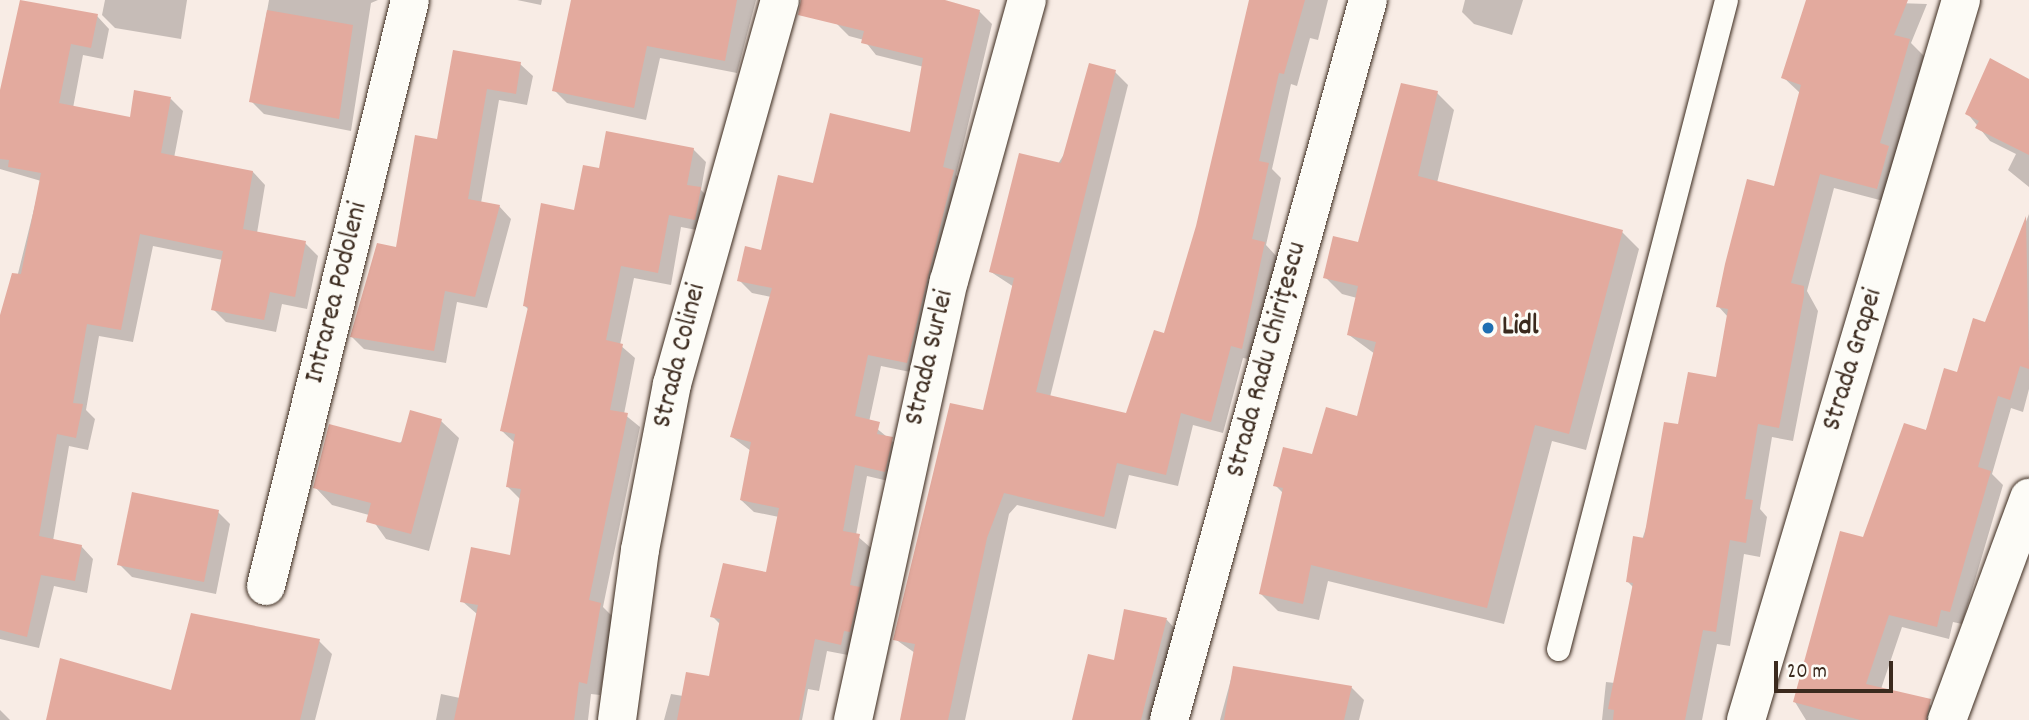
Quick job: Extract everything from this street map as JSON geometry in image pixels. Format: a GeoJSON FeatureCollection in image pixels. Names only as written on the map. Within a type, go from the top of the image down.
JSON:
{"type":"FeatureCollection","features":[{"type":"Feature","properties":{"kind":"street","name":"Intrarea Podoleni"},"geometry":{"type":"LineString","coordinates":[[266,586],[410,0]]}},
{"type":"Feature","properties":{"kind":"street","name":"Strada Colinei"},"geometry":{"type":"LineString","coordinates":[[617,720],[640,550],[672,384],[780,0]]}},
{"type":"Feature","properties":{"kind":"street","name":"Strada Surlei"},"geometry":{"type":"LineString","coordinates":[[853,720],[949,281],[1027,0]]}},
{"type":"Feature","properties":{"kind":"street","name":"Strada Radu Chirițescu"},"geometry":{"type":"LineString","coordinates":[[1169,720],[1368,0]]}},
{"type":"Feature","properties":{"kind":"street","name":"Strada Grapei"},"geometry":{"type":"LineString","coordinates":[[1746,720],[1961,0]]}},
{"type":"Feature","properties":{"kind":"street"},"geometry":{"type":"LineString","coordinates":[[1947,720],[2029,498]]}},
{"type":"Feature","properties":{"kind":"lane"},"geometry":{"type":"LineString","coordinates":[[1558,649],[1726,0]]}},
{"type":"Feature","properties":{"kind":"building"},"geometry":{"type":"Polygon","coordinates":[[[20,0],[98,14],[91,48],[71,44],[59,103],[130,117],[134,90],[171,97],[161,153],[253,171],[243,229],[306,241],[295,297],[270,292],[264,320],[211,310],[223,251],[140,234],[121,330],[87,324],[73,403],[83,404],[76,438],[57,434],[39,536],[82,545],[75,581],[41,575],[27,637],[0,630],[0,315],[12,273],[21,274],[41,173],[8,167],[9,160],[0,159],[0,90],[20,0]]]}},
{"type":"Feature","properties":{"kind":"building"},"geometry":{"type":"Polygon","coordinates":[[[571,0],[737,0],[725,61],[647,46],[634,108],[552,91],[571,0]]]}},
{"type":"Feature","properties":{"kind":"building"},"geometry":{"type":"Polygon","coordinates":[[[801,0],[945,0],[980,10],[943,167],[954,170],[907,363],[868,355],[855,416],[880,422],[877,434],[893,437],[885,472],[855,465],[843,531],[860,534],[850,585],[860,587],[850,632],[844,631],[841,645],[815,639],[799,720],[677,720],[686,672],[709,676],[720,619],[710,617],[723,563],[766,572],[779,508],[740,500],[751,442],[730,437],[772,288],[737,281],[745,246],[761,250],[778,175],[813,183],[830,113],[910,132],[923,58],[861,43],[864,31],[798,15],[801,0]]]}},
{"type":"Feature","properties":{"kind":"building"},"geometry":{"type":"Polygon","coordinates":[[[1249,0],[1305,0],[1284,74],[1279,73],[1259,161],[1269,163],[1252,239],[1265,242],[1242,349],[1231,346],[1211,422],[1181,413],[1166,475],[1117,463],[1104,517],[1004,493],[987,538],[948,720],[900,720],[915,644],[893,640],[950,403],[983,410],[1014,278],[989,272],[1019,153],[1061,163],[1089,63],[1116,70],[1036,392],[1126,413],[1154,330],[1164,333],[1196,226],[1249,0]]]}},
{"type":"Feature","properties":{"kind":"building"},"geometry":{"type":"Polygon","coordinates":[[[1806,0],[1908,0],[1894,35],[1910,39],[1880,143],[1889,146],[1877,189],[1820,174],[1791,283],[1804,286],[1804,296],[1779,428],[1758,424],[1745,499],[1753,500],[1746,543],[1730,540],[1716,632],[1703,630],[1685,720],[1613,720],[1614,710],[1608,709],[1633,583],[1626,582],[1633,536],[1644,538],[1664,422],[1678,424],[1688,372],[1716,377],[1728,309],[1716,307],[1725,264],[1747,179],[1774,186],[1801,85],[1781,78],[1806,0]]]}},
{"type":"Feature","properties":{"kind":"building"},"geometry":{"type":"Polygon","coordinates":[[[267,10],[353,25],[339,119],[249,102],[267,10]]]}},
{"type":"Feature","properties":{"kind":"building"},"geometry":{"type":"Polygon","coordinates":[[[453,50],[521,62],[516,94],[487,89],[468,199],[500,205],[475,297],[445,291],[434,351],[350,337],[377,243],[396,247],[415,135],[437,139],[453,50]]]}},
{"type":"Feature","properties":{"kind":"building"},"geometry":{"type":"Polygon","coordinates":[[[1990,58],[2029,79],[2029,155],[1975,128],[1979,121],[1965,114],[1990,58]]]}},
{"type":"Feature","properties":{"kind":"building","name":"Lidl"},"geometry":{"type":"Polygon","coordinates":[[[1401,83],[1438,91],[1418,176],[1623,230],[1569,434],[1535,425],[1487,608],[1311,565],[1303,604],[1259,594],[1283,488],[1273,486],[1283,447],[1312,454],[1326,407],[1357,416],[1376,342],[1347,335],[1358,286],[1323,278],[1333,236],[1358,242],[1401,83]]]}},
{"type":"Feature","properties":{"kind":"building"},"geometry":{"type":"Polygon","coordinates":[[[606,131],[694,148],[687,185],[701,187],[695,220],[669,215],[658,273],[621,266],[606,340],[623,344],[610,410],[628,413],[589,600],[601,603],[587,684],[579,682],[574,720],[454,720],[478,605],[460,602],[471,547],[510,555],[521,489],[506,487],[515,434],[500,431],[528,307],[523,306],[541,203],[574,210],[583,165],[599,168],[606,131]]]}},
{"type":"Feature","properties":{"kind":"building"},"geometry":{"type":"Polygon","coordinates":[[[2026,216],[2029,369],[2020,366],[2010,400],[1998,396],[1978,467],[1991,471],[1950,612],[1941,610],[1937,627],[1889,615],[1866,684],[1931,699],[1926,720],[1860,720],[1793,702],[1840,531],[1863,537],[1904,423],[1926,430],[1944,368],[1957,372],[1973,318],[1985,322],[2026,216]]]}},
{"type":"Feature","properties":{"kind":"building"},"geometry":{"type":"Polygon","coordinates":[[[410,410],[442,419],[411,534],[366,522],[371,503],[313,488],[329,424],[401,443],[410,410]]]}},
{"type":"Feature","properties":{"kind":"building"},"geometry":{"type":"Polygon","coordinates":[[[132,492],[219,510],[204,582],[117,565],[132,492]]]}},
{"type":"Feature","properties":{"kind":"building"},"geometry":{"type":"Polygon","coordinates":[[[1124,609],[1167,618],[1141,720],[1072,720],[1088,654],[1114,660],[1124,609]]]}},
{"type":"Feature","properties":{"kind":"building"},"geometry":{"type":"Polygon","coordinates":[[[191,613],[320,639],[300,720],[46,720],[60,658],[171,690],[191,613]]]}},
{"type":"Feature","properties":{"kind":"building"},"geometry":{"type":"Polygon","coordinates":[[[1233,666],[1352,686],[1344,720],[1224,720],[1233,666]]]}},
{"type":"Feature","properties":{"kind":"place","name":"Lidl"},"geometry":{"type":"Point","coordinates":[1488,328]}}]}
